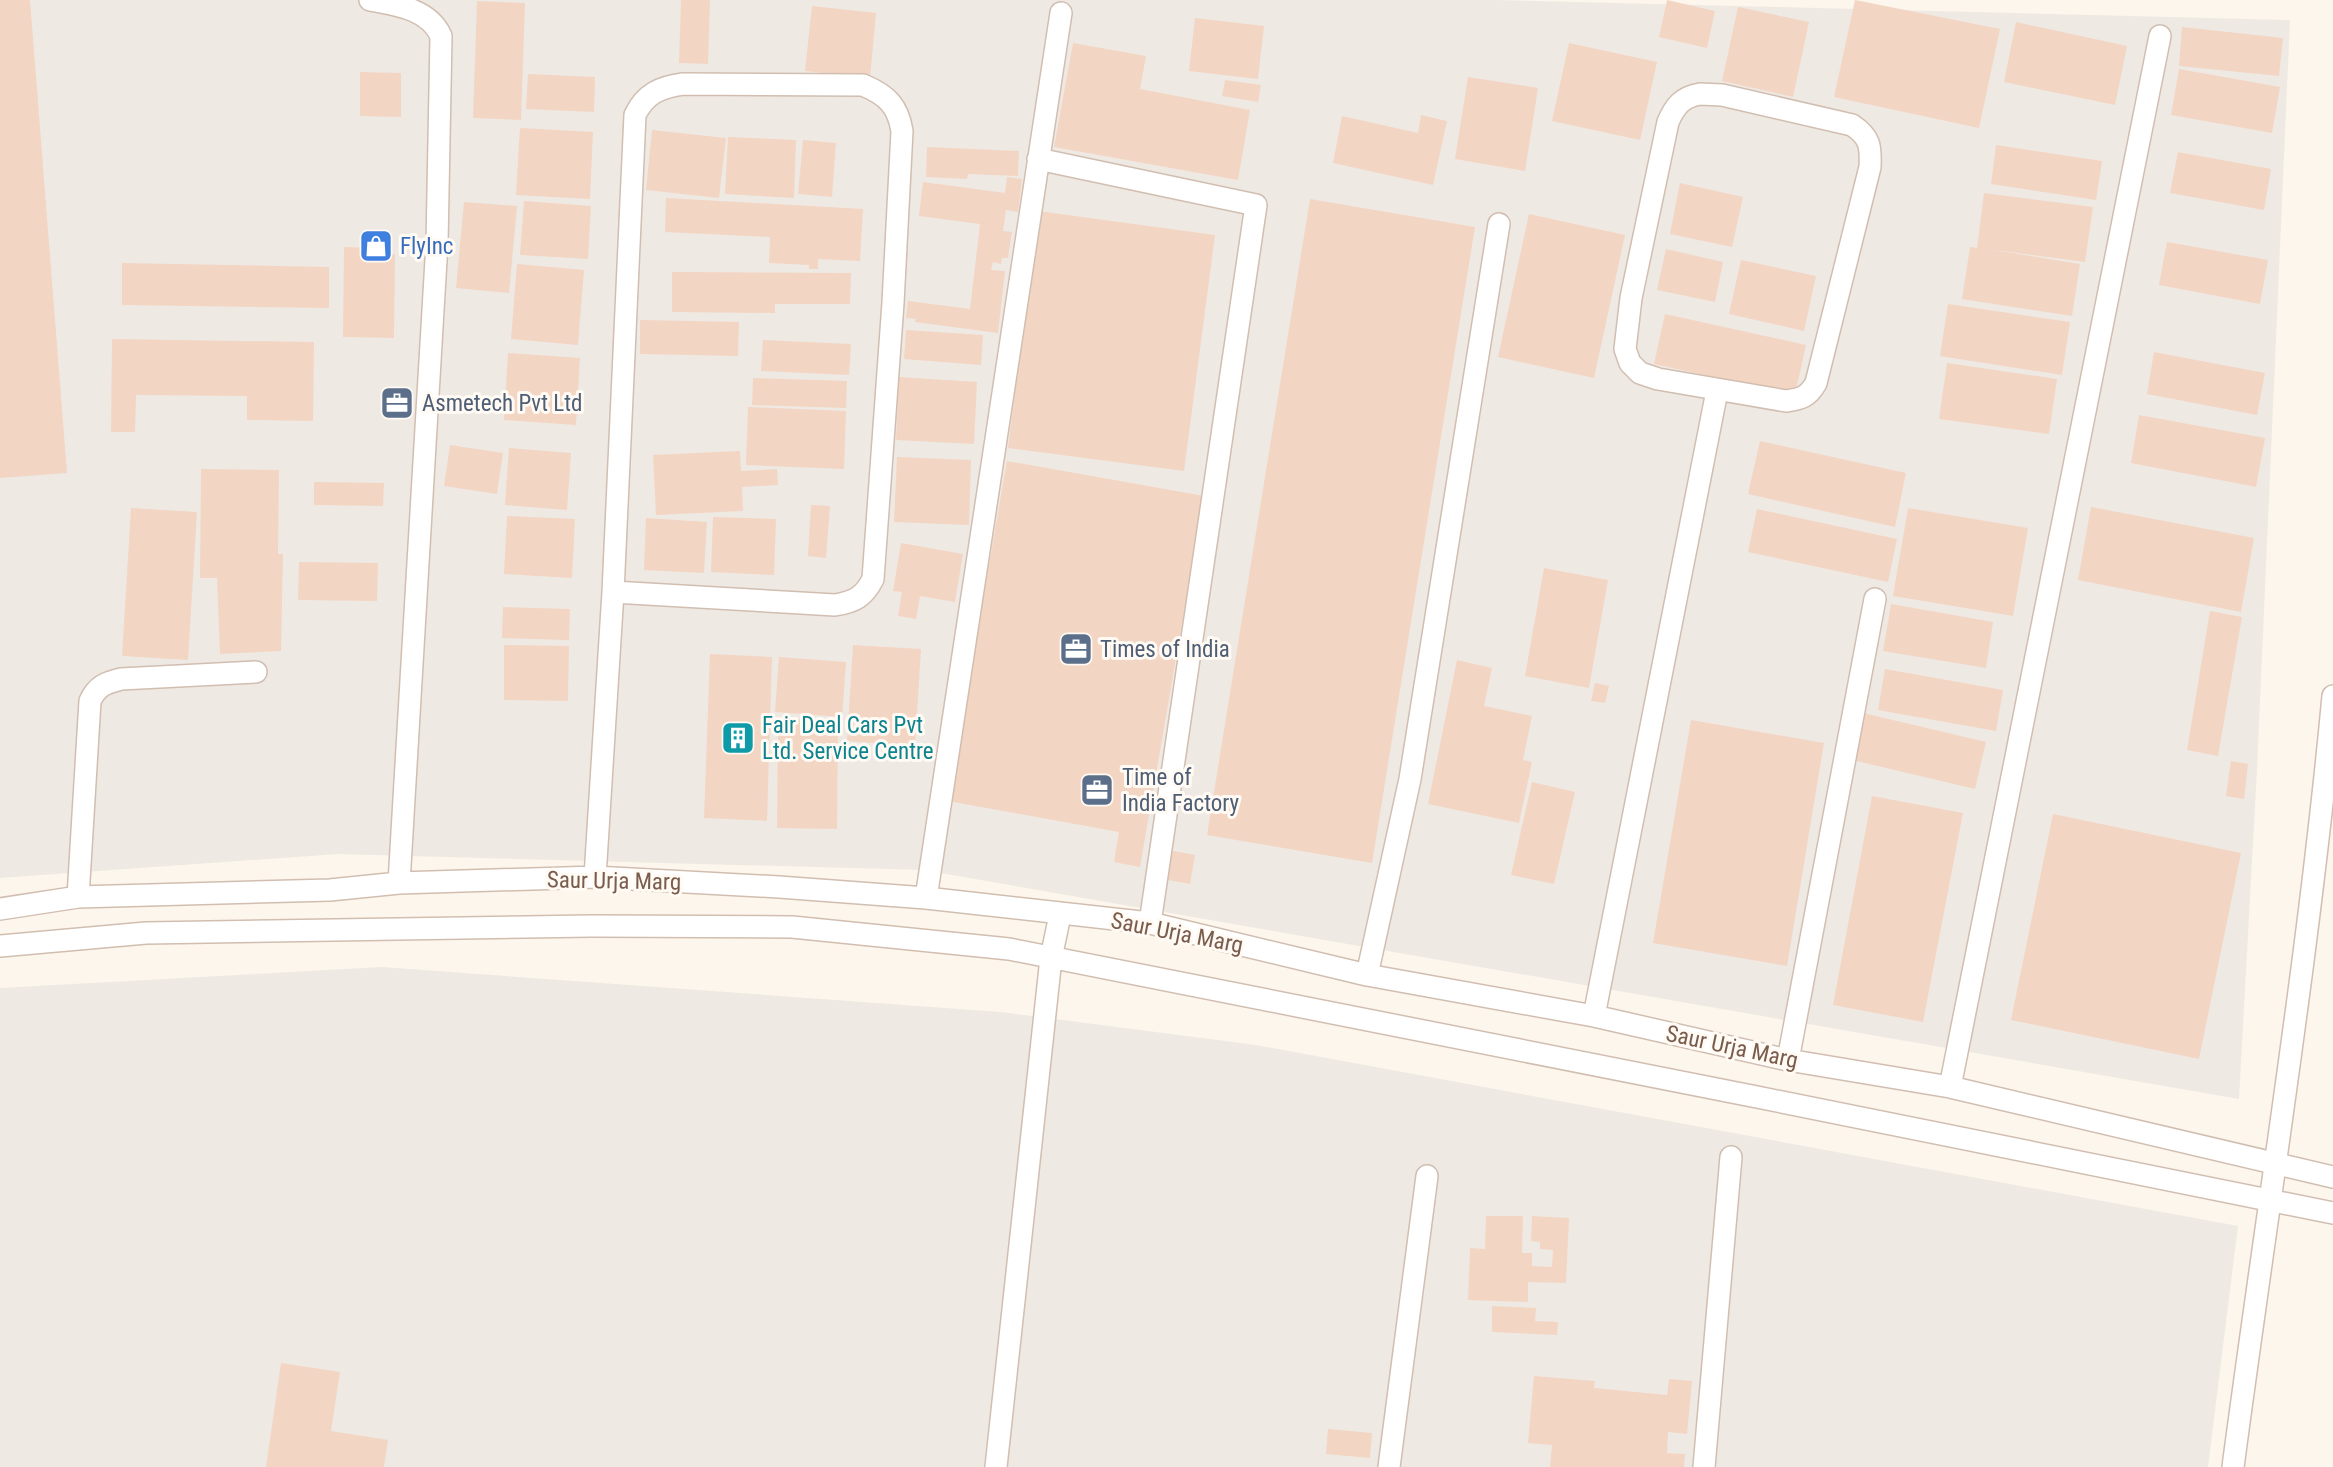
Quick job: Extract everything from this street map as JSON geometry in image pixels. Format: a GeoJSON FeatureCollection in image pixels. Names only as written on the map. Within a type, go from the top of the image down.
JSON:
{"type":"FeatureCollection","features":[{"type":"Feature","properties":{"kind":"street"},"geometry":{"type":"LineString","coordinates":[[370,0],[396,5],[424,15],[435,23],[441,36],[437,243],[399,883]]}},
{"type":"Feature","properties":{"kind":"street"},"geometry":{"type":"LineString","coordinates":[[926,898],[1061,13]]}},
{"type":"Feature","properties":{"kind":"street"},"geometry":{"type":"LineString","coordinates":[[1950,1087],[2160,36]]}},
{"type":"Feature","properties":{"kind":"street"},"geometry":{"type":"LineString","coordinates":[[595,877],[613,592],[635,115],[641,102],[651,93],[667,86],[683,84],[863,85],[882,93],[892,102],[900,117],[902,131],[893,303],[873,579],[866,594],[850,603],[835,605],[613,592]]}},
{"type":"Feature","properties":{"kind":"street"},"geometry":{"type":"LineString","coordinates":[[1700,94],[1722,95],[1852,125],[1866,134],[1871,146],[1870,167],[1816,383],[1810,394],[1801,399],[1786,401],[1717,391],[1640,373],[1630,363],[1625,349],[1631,298],[1673,109],[1686,97],[1700,94]]}},
{"type":"Feature","properties":{"kind":"street"},"geometry":{"type":"LineString","coordinates":[[1038,159],[1256,205],[1150,923]]}},
{"type":"Feature","properties":{"kind":"street"},"geometry":{"type":"LineString","coordinates":[[1367,975],[1410,779],[1499,224]]}},
{"type":"Feature","properties":{"kind":"street"},"geometry":{"type":"LineString","coordinates":[[1594,1016],[1717,391]]}},
{"type":"Feature","properties":{"kind":"street"},"geometry":{"type":"LineString","coordinates":[[1788,1060],[1875,599]]}},
{"type":"Feature","properties":{"kind":"street"},"geometry":{"type":"LineString","coordinates":[[78,897],[90,701],[95,691],[102,684],[121,679],[256,672]]}},
{"type":"Feature","properties":{"kind":"street"},"geometry":{"type":"LineString","coordinates":[[2233,1467],[2276,1163],[2325,782],[2333,696]]}},
{"type":"Feature","properties":{"kind":"street","name":"Saur Urja Marg"},"geometry":{"type":"LineString","coordinates":[[0,908],[78,897],[330,890],[399,883],[595,877],[926,898],[1150,923],[1367,975],[1594,1016],[1788,1060],[1950,1087],[2333,1177]]}},
{"type":"Feature","properties":{"kind":"street"},"geometry":{"type":"LineString","coordinates":[[996,1467],[1051,958],[1060,915]]}},
{"type":"Feature","properties":{"kind":"street","name":"Saur Urja Marg"},"geometry":{"type":"LineString","coordinates":[[0,946],[146,933],[592,926],[792,927],[1009,950],[2333,1213]]}},
{"type":"Feature","properties":{"kind":"street"},"geometry":{"type":"LineString","coordinates":[[1704,1467],[1731,1157]]}},
{"type":"Feature","properties":{"kind":"street"},"geometry":{"type":"LineString","coordinates":[[1389,1467],[1427,1176]]}},
{"type":"Feature","properties":{"kind":"shaded area"},"geometry":{"type":"Polygon","coordinates":[[[0,0],[1498,0],[2290,20],[2257,770],[2239,1099],[923,870],[338,854],[0,878],[0,0]]]}},
{"type":"Feature","properties":{"kind":"shaded area"},"geometry":{"type":"Polygon","coordinates":[[[382,967],[1001,1012],[1256,1045],[2238,1226],[2208,1467],[0,1467],[0,988],[382,967]]]}},
{"type":"Feature","properties":{"kind":"building"},"geometry":{"type":"Polygon","coordinates":[[[0,0],[30,0],[67,473],[0,478],[0,0]]]}},
{"type":"Feature","properties":{"kind":"building"},"geometry":{"type":"Polygon","coordinates":[[[681,0],[710,0],[708,64],[679,63],[681,0]]]}},
{"type":"Feature","properties":{"kind":"building"},"geometry":{"type":"Polygon","coordinates":[[[1667,0],[1715,11],[1707,48],[1659,37],[1667,0]]]}},
{"type":"Feature","properties":{"kind":"building"},"geometry":{"type":"Polygon","coordinates":[[[1855,0],[2000,29],[1979,128],[1834,97],[1855,0]]]}},
{"type":"Feature","properties":{"kind":"building"},"geometry":{"type":"Polygon","coordinates":[[[477,1],[525,3],[521,120],[473,118],[477,1]]]}},
{"type":"Feature","properties":{"kind":"building"},"geometry":{"type":"Polygon","coordinates":[[[812,6],[876,13],[870,78],[805,71],[812,6]]]}},
{"type":"Feature","properties":{"kind":"building"},"geometry":{"type":"Polygon","coordinates":[[[1738,7],[1809,22],[1793,97],[1722,81],[1738,7]]]}},
{"type":"Feature","properties":{"kind":"building"},"geometry":{"type":"Polygon","coordinates":[[[1195,18],[1264,26],[1258,79],[1189,71],[1195,18]]]}},
{"type":"Feature","properties":{"kind":"building"},"geometry":{"type":"Polygon","coordinates":[[[2016,22],[2127,46],[2115,105],[2004,82],[2016,22]]]}},
{"type":"Feature","properties":{"kind":"building"},"geometry":{"type":"Polygon","coordinates":[[[2182,27],[2283,38],[2279,76],[2179,66],[2182,27]]]}},
{"type":"Feature","properties":{"kind":"building"},"geometry":{"type":"Polygon","coordinates":[[[1073,43],[1146,56],[1140,89],[1250,110],[1238,180],[1054,147],[1073,43]]]}},
{"type":"Feature","properties":{"kind":"building"},"geometry":{"type":"Polygon","coordinates":[[[1569,43],[1657,62],[1640,140],[1552,121],[1569,43]]]}},
{"type":"Feature","properties":{"kind":"building"},"geometry":{"type":"Polygon","coordinates":[[[2179,69],[2280,87],[2272,133],[2171,115],[2179,69]]]}},
{"type":"Feature","properties":{"kind":"building"},"geometry":{"type":"Polygon","coordinates":[[[360,72],[401,73],[401,117],[360,116],[360,72]]]}},
{"type":"Feature","properties":{"kind":"building"},"geometry":{"type":"Polygon","coordinates":[[[528,74],[595,77],[594,112],[526,109],[528,74]]]}},
{"type":"Feature","properties":{"kind":"building"},"geometry":{"type":"Polygon","coordinates":[[[1468,77],[1538,88],[1525,171],[1455,159],[1468,77]]]}},
{"type":"Feature","properties":{"kind":"building"},"geometry":{"type":"Polygon","coordinates":[[[1225,80],[1261,85],[1258,102],[1222,96],[1225,80]]]}},
{"type":"Feature","properties":{"kind":"building"},"geometry":{"type":"Polygon","coordinates":[[[1421,115],[1447,121],[1433,185],[1333,163],[1342,116],[1418,133],[1421,115]]]}},
{"type":"Feature","properties":{"kind":"building"},"geometry":{"type":"Polygon","coordinates":[[[520,128],[593,132],[590,199],[516,195],[520,128]]]}},
{"type":"Feature","properties":{"kind":"building"},"geometry":{"type":"Polygon","coordinates":[[[652,130],[726,138],[719,198],[646,190],[652,130]]]}},
{"type":"Feature","properties":{"kind":"building"},"geometry":{"type":"Polygon","coordinates":[[[728,137],[796,140],[794,198],[725,194],[728,137]]]}},
{"type":"Feature","properties":{"kind":"building"},"geometry":{"type":"Polygon","coordinates":[[[803,140],[836,143],[832,197],[798,194],[803,140]]]}},
{"type":"Feature","properties":{"kind":"building"},"geometry":{"type":"Polygon","coordinates":[[[1996,145],[2102,161],[2096,200],[1991,184],[1996,145]]]}},
{"type":"Feature","properties":{"kind":"building"},"geometry":{"type":"Polygon","coordinates":[[[927,147],[1019,151],[1018,176],[968,174],[967,179],[926,177],[927,147]]]}},
{"type":"Feature","properties":{"kind":"building"},"geometry":{"type":"Polygon","coordinates":[[[2178,152],[2271,169],[2264,210],[2170,193],[2178,152]]]}},
{"type":"Feature","properties":{"kind":"building"},"geometry":{"type":"Polygon","coordinates":[[[1007,177],[1022,179],[1018,212],[1006,210],[1003,231],[1012,232],[1008,258],[1002,258],[1001,264],[993,262],[991,270],[1005,271],[998,333],[915,322],[916,319],[906,318],[908,301],[970,309],[980,224],[919,216],[923,182],[1005,193],[1007,177]]]}},
{"type":"Feature","properties":{"kind":"building"},"geometry":{"type":"Polygon","coordinates":[[[1680,183],[1743,197],[1732,247],[1670,234],[1680,183]]]}},
{"type":"Feature","properties":{"kind":"building"},"geometry":{"type":"Polygon","coordinates":[[[1984,193],[2093,207],[2085,262],[1988,249],[2080,264],[2072,316],[1962,299],[1970,247],[1977,248],[1984,193]]]}},
{"type":"Feature","properties":{"kind":"building"},"geometry":{"type":"Polygon","coordinates":[[[666,198],[863,209],[860,261],[818,259],[818,269],[809,269],[809,265],[769,263],[770,237],[665,232],[666,198]]]}},
{"type":"Feature","properties":{"kind":"building"},"geometry":{"type":"Polygon","coordinates":[[[1310,199],[1475,227],[1372,863],[1207,835],[1310,199]]]}},
{"type":"Feature","properties":{"kind":"building"},"geometry":{"type":"Polygon","coordinates":[[[524,201],[591,206],[588,259],[520,255],[524,201]]]}},
{"type":"Feature","properties":{"kind":"building"},"geometry":{"type":"Polygon","coordinates":[[[464,202],[517,206],[509,293],[456,288],[464,202]]]}},
{"type":"Feature","properties":{"kind":"building"},"geometry":{"type":"Polygon","coordinates":[[[1038,211],[1215,235],[1184,471],[1008,448],[1038,211]]]}},
{"type":"Feature","properties":{"kind":"building"},"geometry":{"type":"Polygon","coordinates":[[[1529,214],[1625,235],[1594,378],[1498,357],[1529,214]]]}},
{"type":"Feature","properties":{"kind":"building"},"geometry":{"type":"Polygon","coordinates":[[[2167,242],[2268,260],[2260,304],[2159,285],[2167,242]]]}},
{"type":"Feature","properties":{"kind":"building"},"geometry":{"type":"Polygon","coordinates":[[[344,247],[374,248],[374,254],[395,254],[394,338],[343,337],[344,247]]]}},
{"type":"Feature","properties":{"kind":"building"},"geometry":{"type":"Polygon","coordinates":[[[1666,249],[1723,262],[1715,302],[1657,290],[1666,249]]]}},
{"type":"Feature","properties":{"kind":"building"},"geometry":{"type":"Polygon","coordinates":[[[1741,260],[1816,276],[1804,331],[1729,314],[1741,260]]]}},
{"type":"Feature","properties":{"kind":"building"},"geometry":{"type":"Polygon","coordinates":[[[122,263],[329,267],[329,308],[122,305],[122,263]]]}},
{"type":"Feature","properties":{"kind":"building"},"geometry":{"type":"Polygon","coordinates":[[[517,264],[584,270],[578,345],[511,339],[517,264]]]}},
{"type":"Feature","properties":{"kind":"building"},"geometry":{"type":"Polygon","coordinates":[[[672,272],[851,273],[850,304],[775,304],[775,313],[672,312],[672,272]]]}},
{"type":"Feature","properties":{"kind":"building"},"geometry":{"type":"Polygon","coordinates":[[[1948,304],[2070,322],[2062,375],[1940,356],[1948,304]]]}},
{"type":"Feature","properties":{"kind":"building"},"geometry":{"type":"Polygon","coordinates":[[[1665,314],[1806,345],[1795,395],[1654,364],[1665,314]]]}},
{"type":"Feature","properties":{"kind":"building"},"geometry":{"type":"Polygon","coordinates":[[[640,320],[739,322],[738,356],[640,354],[640,320]]]}},
{"type":"Feature","properties":{"kind":"building"},"geometry":{"type":"Polygon","coordinates":[[[906,330],[983,335],[981,365],[904,359],[906,330]]]}},
{"type":"Feature","properties":{"kind":"building"},"geometry":{"type":"Polygon","coordinates":[[[112,339],[314,342],[313,421],[247,420],[247,396],[136,395],[135,432],[111,432],[112,339]]]}},
{"type":"Feature","properties":{"kind":"building"},"geometry":{"type":"Polygon","coordinates":[[[763,340],[851,344],[849,375],[761,371],[763,340]]]}},
{"type":"Feature","properties":{"kind":"building"},"geometry":{"type":"Polygon","coordinates":[[[2154,352],[2265,373],[2257,415],[2147,394],[2154,352]]]}},
{"type":"Feature","properties":{"kind":"building"},"geometry":{"type":"Polygon","coordinates":[[[508,353],[580,358],[576,425],[504,420],[508,353]]]}},
{"type":"Feature","properties":{"kind":"building"},"geometry":{"type":"Polygon","coordinates":[[[1947,363],[2057,379],[2049,434],[1939,419],[1947,363]]]}},
{"type":"Feature","properties":{"kind":"building"},"geometry":{"type":"Polygon","coordinates":[[[899,377],[977,382],[974,444],[896,440],[899,377]]]}},
{"type":"Feature","properties":{"kind":"building"},"geometry":{"type":"Polygon","coordinates":[[[753,378],[847,381],[846,408],[752,405],[753,378]]]}},
{"type":"Feature","properties":{"kind":"building"},"geometry":{"type":"Polygon","coordinates":[[[748,407],[846,411],[844,469],[746,465],[748,407]]]}},
{"type":"Feature","properties":{"kind":"building"},"geometry":{"type":"Polygon","coordinates":[[[2139,415],[2265,438],[2256,487],[2131,463],[2139,415]]]}},
{"type":"Feature","properties":{"kind":"building"},"geometry":{"type":"Polygon","coordinates":[[[1760,441],[1906,473],[1895,527],[1748,494],[1760,441]]]}},
{"type":"Feature","properties":{"kind":"building"},"geometry":{"type":"Polygon","coordinates":[[[450,445],[503,453],[497,494],[444,486],[450,445]]]}},
{"type":"Feature","properties":{"kind":"building"},"geometry":{"type":"Polygon","coordinates":[[[509,448],[571,453],[567,510],[505,505],[509,448]]]}},
{"type":"Feature","properties":{"kind":"building"},"geometry":{"type":"Polygon","coordinates":[[[740,451],[741,471],[777,469],[778,485],[742,487],[743,511],[656,515],[653,455],[740,451]]]}},
{"type":"Feature","properties":{"kind":"building"},"geometry":{"type":"Polygon","coordinates":[[[897,457],[971,460],[969,525],[894,522],[897,457]]]}},
{"type":"Feature","properties":{"kind":"building","name":"Times of India"},"geometry":{"type":"Polygon","coordinates":[[[1007,461],[1204,496],[1140,867],[1114,862],[1119,832],[948,801],[1007,461]]]}},
{"type":"Feature","properties":{"kind":"building"},"geometry":{"type":"Polygon","coordinates":[[[201,469],[279,470],[278,554],[283,554],[281,651],[220,654],[217,578],[200,578],[201,469]]]}},
{"type":"Feature","properties":{"kind":"building"},"geometry":{"type":"Polygon","coordinates":[[[314,482],[384,483],[383,506],[314,505],[314,482]]]}},
{"type":"Feature","properties":{"kind":"building"},"geometry":{"type":"Polygon","coordinates":[[[811,505],[830,506],[826,558],[808,556],[811,505]]]}},
{"type":"Feature","properties":{"kind":"building"},"geometry":{"type":"Polygon","coordinates":[[[2091,507],[2254,538],[2241,612],[2078,580],[2091,507]]]}},
{"type":"Feature","properties":{"kind":"building"},"geometry":{"type":"Polygon","coordinates":[[[131,508],[197,512],[188,660],[122,656],[131,508]]]}},
{"type":"Feature","properties":{"kind":"building"},"geometry":{"type":"Polygon","coordinates":[[[1908,508],[2028,528],[2013,616],[1893,596],[1908,508]]]}},
{"type":"Feature","properties":{"kind":"building"},"geometry":{"type":"Polygon","coordinates":[[[1757,509],[1897,539],[1888,582],[1748,552],[1757,509]]]}},
{"type":"Feature","properties":{"kind":"building"},"geometry":{"type":"Polygon","coordinates":[[[507,516],[575,519],[572,578],[504,574],[507,516]]]}},
{"type":"Feature","properties":{"kind":"building"},"geometry":{"type":"Polygon","coordinates":[[[713,517],[776,519],[774,575],[711,572],[713,517]]]}},
{"type":"Feature","properties":{"kind":"building"},"geometry":{"type":"Polygon","coordinates":[[[646,518],[707,522],[704,573],[644,570],[646,518]]]}},
{"type":"Feature","properties":{"kind":"building"},"geometry":{"type":"Polygon","coordinates":[[[901,543],[963,554],[955,602],[920,596],[916,619],[898,616],[902,592],[893,591],[901,543]]]}},
{"type":"Feature","properties":{"kind":"building"},"geometry":{"type":"Polygon","coordinates":[[[299,562],[378,563],[377,601],[298,600],[299,562]]]}},
{"type":"Feature","properties":{"kind":"building"},"geometry":{"type":"Polygon","coordinates":[[[1544,568],[1608,580],[1589,688],[1525,676],[1544,568]]]}},
{"type":"Feature","properties":{"kind":"building"},"geometry":{"type":"Polygon","coordinates":[[[1891,604],[1993,622],[1986,668],[1883,651],[1891,604]]]}},
{"type":"Feature","properties":{"kind":"building"},"geometry":{"type":"Polygon","coordinates":[[[503,607],[570,609],[569,640],[502,638],[503,607]]]}},
{"type":"Feature","properties":{"kind":"building"},"geometry":{"type":"Polygon","coordinates":[[[2210,611],[2242,617],[2218,756],[2187,750],[2210,611]]]}},
{"type":"Feature","properties":{"kind":"building"},"geometry":{"type":"Polygon","coordinates":[[[504,645],[569,646],[568,701],[504,700],[504,645]]]}},
{"type":"Feature","properties":{"kind":"building"},"geometry":{"type":"Polygon","coordinates":[[[853,645],[921,649],[915,746],[847,741],[853,645]]]}},
{"type":"Feature","properties":{"kind":"building","name":"Fair Deal Cars Pvt Ltd. Service Centre"},"geometry":{"type":"Polygon","coordinates":[[[710,654],[772,657],[767,821],[704,818],[710,654]]]}},
{"type":"Feature","properties":{"kind":"building"},"geometry":{"type":"Polygon","coordinates":[[[779,657],[846,662],[842,717],[775,712],[779,657]]]}},
{"type":"Feature","properties":{"kind":"building"},"geometry":{"type":"Polygon","coordinates":[[[1457,660],[1492,668],[1484,706],[1532,716],[1523,760],[1532,762],[1519,823],[1428,804],[1457,660]]]}},
{"type":"Feature","properties":{"kind":"building"},"geometry":{"type":"Polygon","coordinates":[[[1885,669],[2003,690],[1996,731],[1878,710],[1885,669]]]}},
{"type":"Feature","properties":{"kind":"building"},"geometry":{"type":"Polygon","coordinates":[[[1595,683],[1609,686],[1605,703],[1591,701],[1595,683]]]}},
{"type":"Feature","properties":{"kind":"building"},"geometry":{"type":"Polygon","coordinates":[[[1859,712],[1986,742],[1975,789],[1848,759],[1859,712]]]}},
{"type":"Feature","properties":{"kind":"building"},"geometry":{"type":"Polygon","coordinates":[[[778,719],[838,720],[837,829],[777,828],[778,719]]]}},
{"type":"Feature","properties":{"kind":"building"},"geometry":{"type":"Polygon","coordinates":[[[1691,720],[1824,743],[1787,966],[1653,943],[1691,720]]]}},
{"type":"Feature","properties":{"kind":"building"},"geometry":{"type":"Polygon","coordinates":[[[2231,761],[2248,764],[2244,799],[2226,796],[2231,761]]]}},
{"type":"Feature","properties":{"kind":"building"},"geometry":{"type":"Polygon","coordinates":[[[1532,782],[1575,792],[1554,884],[1511,875],[1532,782]]]}},
{"type":"Feature","properties":{"kind":"building"},"geometry":{"type":"Polygon","coordinates":[[[1872,796],[1963,813],[1923,1022],[1833,1005],[1872,796]]]}},
{"type":"Feature","properties":{"kind":"building"},"geometry":{"type":"Polygon","coordinates":[[[2053,814],[2241,853],[2199,1059],[2011,1020],[2053,814]]]}},
{"type":"Feature","properties":{"kind":"building"},"geometry":{"type":"Polygon","coordinates":[[[1168,850],[1195,855],[1190,884],[1163,879],[1168,850]]]}},
{"type":"Feature","properties":{"kind":"building"},"geometry":{"type":"Polygon","coordinates":[[[1486,1216],[1523,1216],[1522,1253],[1532,1253],[1532,1266],[1552,1267],[1553,1250],[1540,1249],[1540,1242],[1531,1241],[1532,1216],[1569,1218],[1566,1283],[1528,1282],[1528,1302],[1468,1300],[1470,1248],[1485,1249],[1486,1216]]]}},
{"type":"Feature","properties":{"kind":"building"},"geometry":{"type":"Polygon","coordinates":[[[1492,1306],[1536,1308],[1535,1321],[1558,1322],[1557,1335],[1492,1332],[1492,1306]]]}},
{"type":"Feature","properties":{"kind":"building"},"geometry":{"type":"Polygon","coordinates":[[[281,1363],[340,1372],[331,1431],[388,1440],[384,1467],[266,1467],[281,1363]]]}},
{"type":"Feature","properties":{"kind":"building"},"geometry":{"type":"Polygon","coordinates":[[[1534,1376],[1595,1381],[1594,1388],[1667,1395],[1669,1379],[1692,1381],[1687,1434],[1668,1432],[1667,1453],[1685,1454],[1684,1467],[1550,1467],[1552,1445],[1528,1443],[1534,1376]]]}},
{"type":"Feature","properties":{"kind":"building"},"geometry":{"type":"Polygon","coordinates":[[[1328,1429],[1372,1433],[1370,1458],[1326,1454],[1328,1429]]]}},
{"type":"Feature","properties":{"kind":"place","name":"FlyInc"},"geometry":{"type":"Point","coordinates":[376,246]}},
{"type":"Feature","properties":{"kind":"place","name":"Asmetech Pvt Ltd"},"geometry":{"type":"Point","coordinates":[397,403]}},
{"type":"Feature","properties":{"kind":"place","name":"Times of India"},"geometry":{"type":"Point","coordinates":[1076,649]}},
{"type":"Feature","properties":{"kind":"place","name":"Fair Deal Cars Pvt Ltd. Service Centre"},"geometry":{"type":"Point","coordinates":[738,738]}},
{"type":"Feature","properties":{"kind":"place","name":"Time of India Factory"},"geometry":{"type":"Point","coordinates":[1097,790]}}]}
